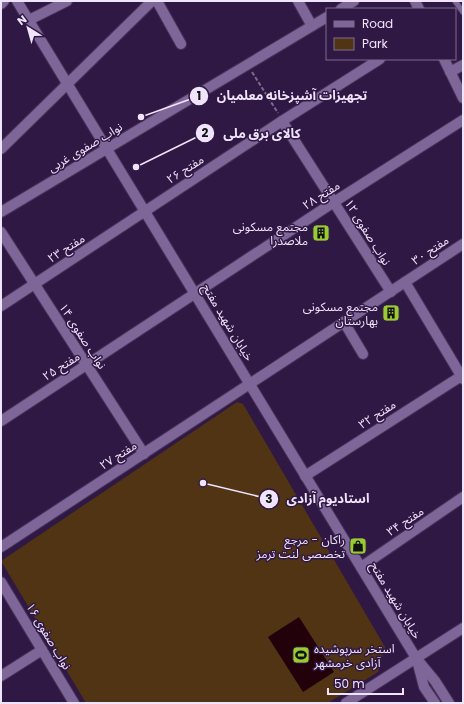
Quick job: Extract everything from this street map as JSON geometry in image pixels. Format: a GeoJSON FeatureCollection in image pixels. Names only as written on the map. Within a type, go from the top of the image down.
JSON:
{"type":"FeatureCollection","features":[{"type":"Feature","properties":{"kind":"street"},"geometry":{"type":"LineString","coordinates":[[1,4],[4,1]]}},
{"type":"Feature","properties":{"kind":"street","name":"خیابان شهید مفتح"},"geometry":{"type":"LineString","coordinates":[[17,1],[416,658],[435,681],[449,703]]}},
{"type":"Feature","properties":{"kind":"street"},"geometry":{"type":"LineString","coordinates":[[29,20],[66,1]]}},
{"type":"Feature","properties":{"kind":"street"},"geometry":{"type":"LineString","coordinates":[[1,149],[152,1]]}},
{"type":"Feature","properties":{"kind":"street"},"geometry":{"type":"LineString","coordinates":[[157,1],[181,44]]}},
{"type":"Feature","properties":{"kind":"street"},"geometry":{"type":"LineString","coordinates":[[298,1],[312,26]]}},
{"type":"Feature","properties":{"kind":"street"},"geometry":{"type":"LineString","coordinates":[[343,8],[354,1]]}},
{"type":"Feature","properties":{"kind":"street","name":"نواب صفوی غربی"},"geometry":{"type":"LineString","coordinates":[[1,212],[326,18]]}},
{"type":"Feature","properties":{"kind":"street","name":"مفتح ۲۶"},"geometry":{"type":"LineString","coordinates":[[145,211],[282,120],[378,60]]}},
{"type":"Feature","properties":{"kind":"street"},"geometry":{"type":"LineString","coordinates":[[444,60],[463,98]]}},
{"type":"Feature","properties":{"kind":"street"},"geometry":{"type":"LineString","coordinates":[[450,72],[463,65]]}},
{"type":"Feature","properties":{"kind":"street","name":"نواب صفوی ۱۲"},"geometry":{"type":"LineString","coordinates":[[282,120],[391,292]]}},
{"type":"Feature","properties":{"kind":"street","name":"مفتح ۲۸"},"geometry":{"type":"LineString","coordinates":[[195,294],[334,202],[463,120]]}},
{"type":"Feature","properties":{"kind":"street","name":"مفتح ۲۳"},"geometry":{"type":"LineString","coordinates":[[1,306],[145,211]]}},
{"type":"Feature","properties":{"kind":"street","name":"نواب صفوی ۱۴"},"geometry":{"type":"LineString","coordinates":[[1,232],[144,454]]}},
{"type":"Feature","properties":{"kind":"street","name":"مفتح ۳۰"},"geometry":{"type":"LineString","coordinates":[[250,384],[463,244]]}},
{"type":"Feature","properties":{"kind":"street"},"geometry":{"type":"LineString","coordinates":[[405,282],[462,376]]}},
{"type":"Feature","properties":{"kind":"street","name":"مفتح ۲۵"},"geometry":{"type":"LineString","coordinates":[[1,421],[195,294]]}},
{"type":"Feature","properties":{"kind":"street"},"geometry":{"type":"LineString","coordinates":[[344,322],[363,354]]}},
{"type":"Feature","properties":{"kind":"street","name":"مفتح ۳۲"},"geometry":{"type":"LineString","coordinates":[[305,476],[462,376]]}},
{"type":"Feature","properties":{"kind":"street","name":"مفتح ۲۷"},"geometry":{"type":"LineString","coordinates":[[1,547],[250,384]]}},
{"type":"Feature","properties":{"kind":"street","name":"مفتح ۳۴"},"geometry":{"type":"LineString","coordinates":[[361,567],[463,497]]}},
{"type":"Feature","properties":{"kind":"street","name":"نواب صفوی ۱۶"},"geometry":{"type":"LineString","coordinates":[[1,582],[74,703]]}},
{"type":"Feature","properties":{"kind":"street"},"geometry":{"type":"LineString","coordinates":[[346,703],[463,628]]}},
{"type":"Feature","properties":{"kind":"street"},"geometry":{"type":"LineString","coordinates":[[1,676],[42,650]]}},
{"type":"Feature","properties":{"kind":"street","name":"خیابان شهید مفتح"},"geometry":{"type":"LineString","coordinates":[[416,658],[424,687],[435,703]]}},
{"type":"Feature","properties":{"kind":"lane"},"geometry":{"type":"LineString","coordinates":[[455,1],[463,12]]}},
{"type":"Feature","properties":{"kind":"path"},"geometry":{"type":"LineString","coordinates":[[248,65],[282,120]]}},
{"type":"Feature","properties":{"kind":"green space"},"geometry":{"type":"Polygon","coordinates":[[[237,402],[243,404],[385,647],[378,672],[328,703],[86,703],[1,561],[237,402]]]}},
{"type":"Feature","properties":{"kind":"shaded area","name":"استخر سرپوشیده آزادی خرمشهر"},"geometry":{"type":"Polygon","coordinates":[[[299,617],[334,672],[303,692],[268,637],[299,617]]]}},
{"type":"Feature","properties":{"kind":"place","name":"تجهيزات آشپزخانه معلمیان"},"geometry":{"type":"Point","coordinates":[141,117]}},
{"type":"Feature","properties":{"kind":"place","name":"کالای برق ملی"},"geometry":{"type":"Point","coordinates":[136,167]}},
{"type":"Feature","properties":{"kind":"place","name":"مجتمع مسکونی ملاصدرا"},"geometry":{"type":"Point","coordinates":[321,233]}},
{"type":"Feature","properties":{"kind":"place","name":"مجتمع مسکونی بهارستان"},"geometry":{"type":"Point","coordinates":[391,313]}},
{"type":"Feature","properties":{"kind":"place","name":"استادیوم آزادی"},"geometry":{"type":"Point","coordinates":[203,483]}},
{"type":"Feature","properties":{"kind":"place","name":"راکان - مرجع تخصصی لنت ترمز"},"geometry":{"type":"Point","coordinates":[358,546]}},
{"type":"Feature","properties":{"kind":"place","name":"استخر سرپوشیده آزادی خرمشهر"},"geometry":{"type":"Point","coordinates":[301,655]}}]}
